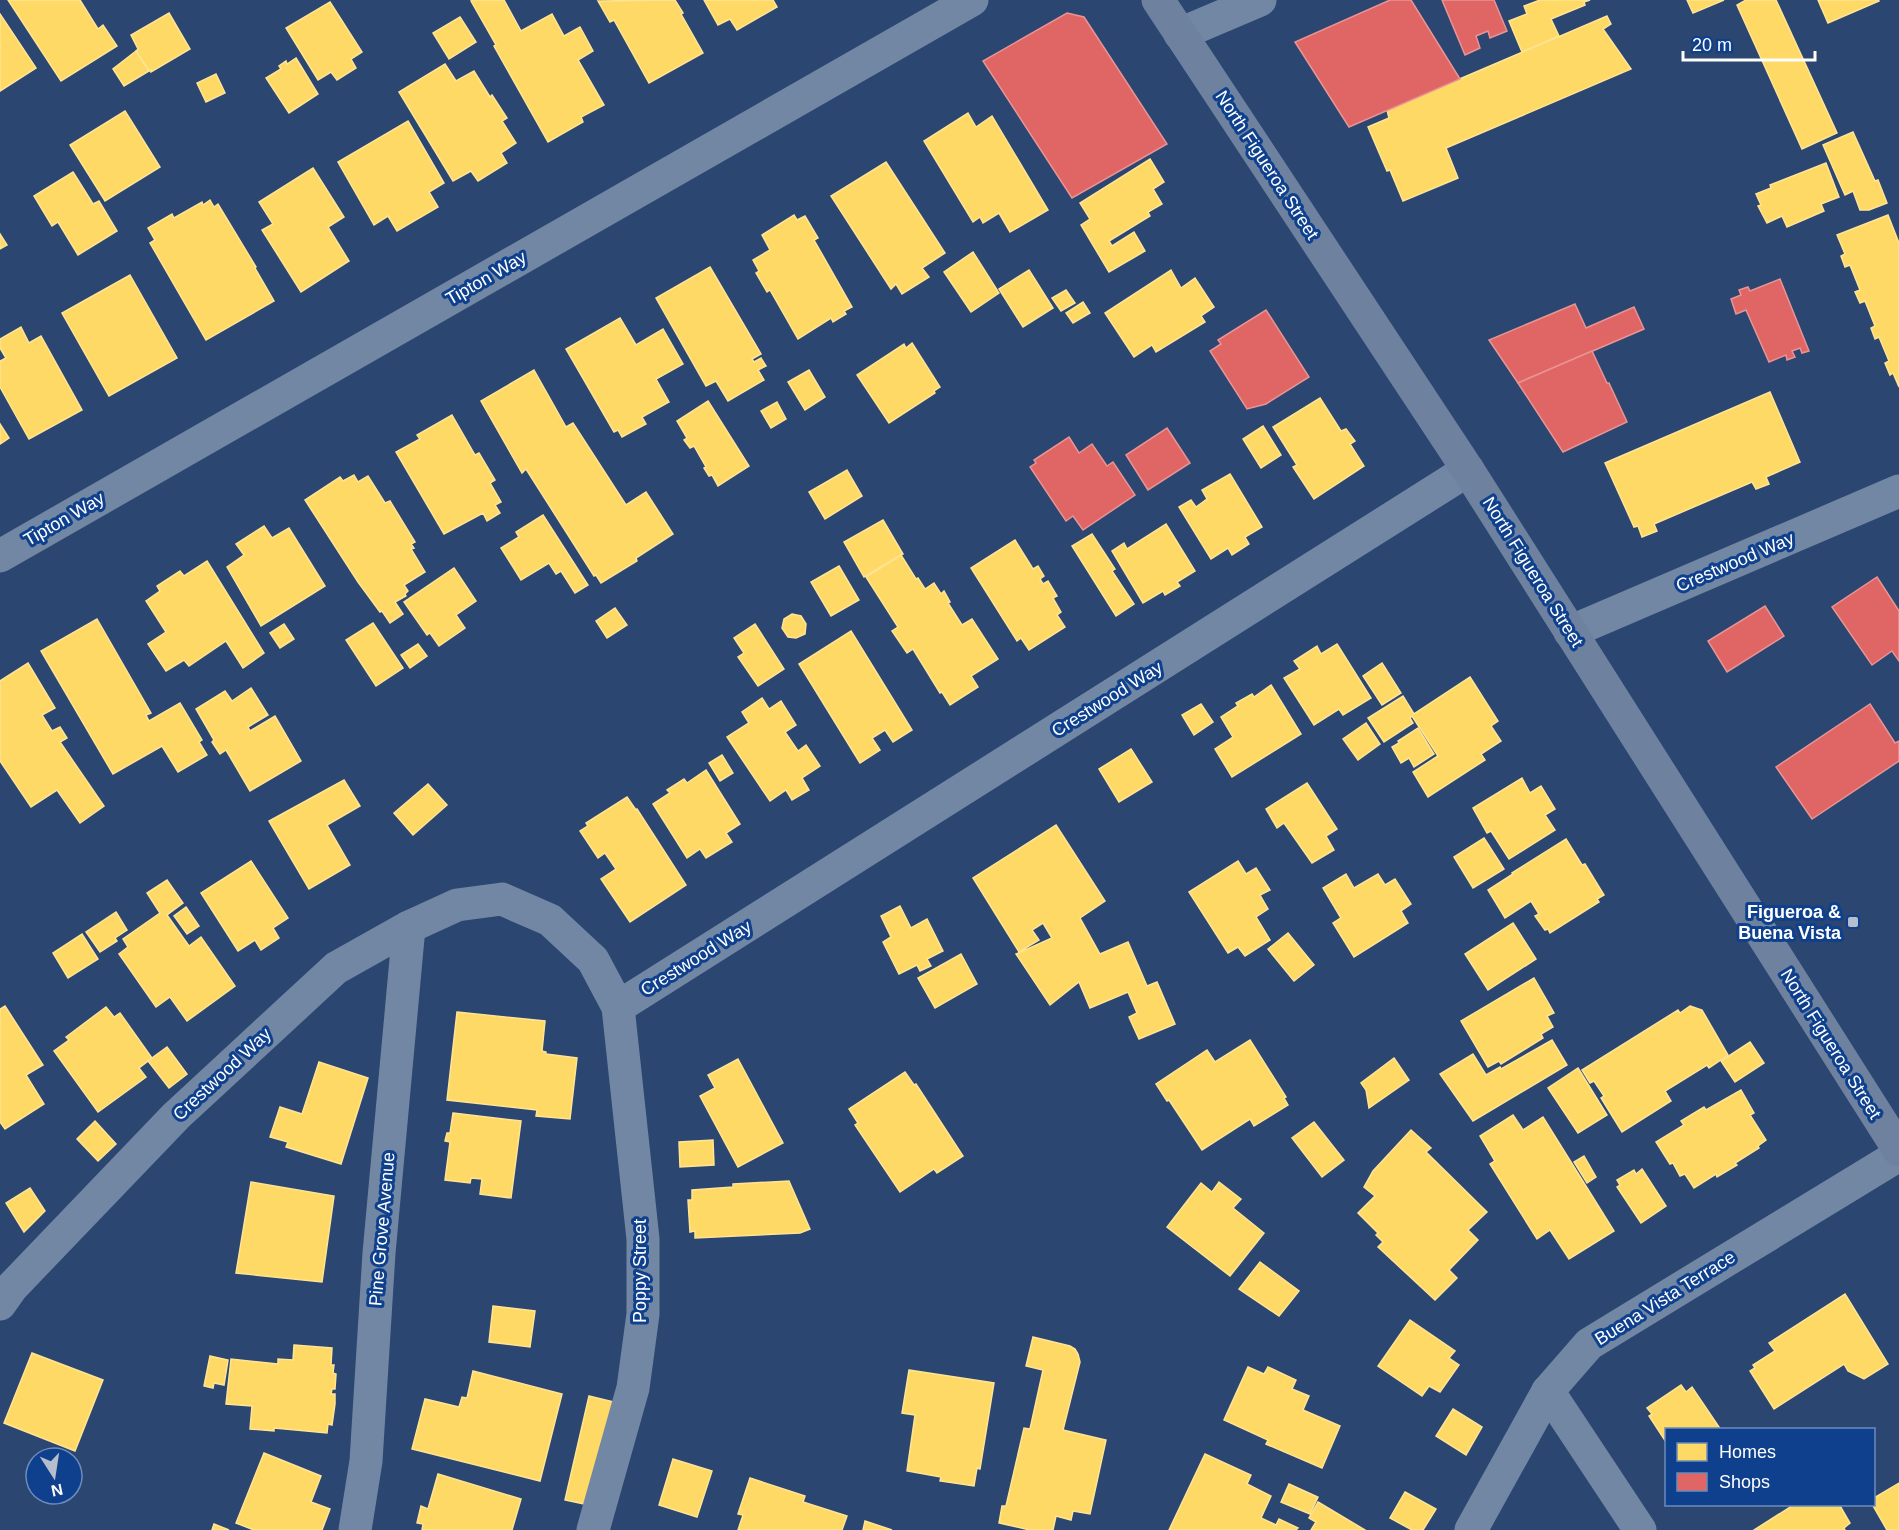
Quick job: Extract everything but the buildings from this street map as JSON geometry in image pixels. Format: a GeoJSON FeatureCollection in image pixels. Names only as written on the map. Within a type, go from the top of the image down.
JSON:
{"type":"FeatureCollection","features":[{"type":"Feature","properties":{"kind":"main road","name":"North Figueroa Street"},"geometry":{"type":"LineString","coordinates":[[1158,0],[1468,470],[1899,1150]]}},
{"type":"Feature","properties":{"kind":"street","name":"Tipton Way"},"geometry":{"type":"LineString","coordinates":[[0,556],[972,0]]}},
{"type":"Feature","properties":{"kind":"street"},"geometry":{"type":"LineString","coordinates":[[1180,34],[1260,0]]}},
{"type":"Feature","properties":{"kind":"street","name":"Crestwood Way"},"geometry":{"type":"LineString","coordinates":[[0,1304],[12,1287],[176,1116],[336,968],[409,927],[457,905],[502,899],[550,920],[593,960],[618,1007],[1468,470]]}},
{"type":"Feature","properties":{"kind":"street","name":"Crestwood Way"},"geometry":{"type":"LineString","coordinates":[[1570,632],[1899,491]]}},
{"type":"Feature","properties":{"kind":"street","name":"Pine Grove Avenue"},"geometry":{"type":"LineString","coordinates":[[355,1530],[366,1461],[379,1253],[409,927]]}},
{"type":"Feature","properties":{"kind":"street","name":"Poppy Street"},"geometry":{"type":"LineString","coordinates":[[593,1530],[633,1388],[643,1314],[643,1239],[618,1007]]}},
{"type":"Feature","properties":{"kind":"street","name":"Buena Vista Terrace"},"geometry":{"type":"LineString","coordinates":[[1471,1530],[1548,1391],[1589,1344],[1899,1155]]}},
{"type":"Feature","properties":{"kind":"street"},"geometry":{"type":"LineString","coordinates":[[1548,1391],[1640,1530]]}},
{"type":"Feature","properties":{"kind":"place","name":"Figueroa & Buena Vista"},"geometry":{"type":"Point","coordinates":[1853,922]}}]}
